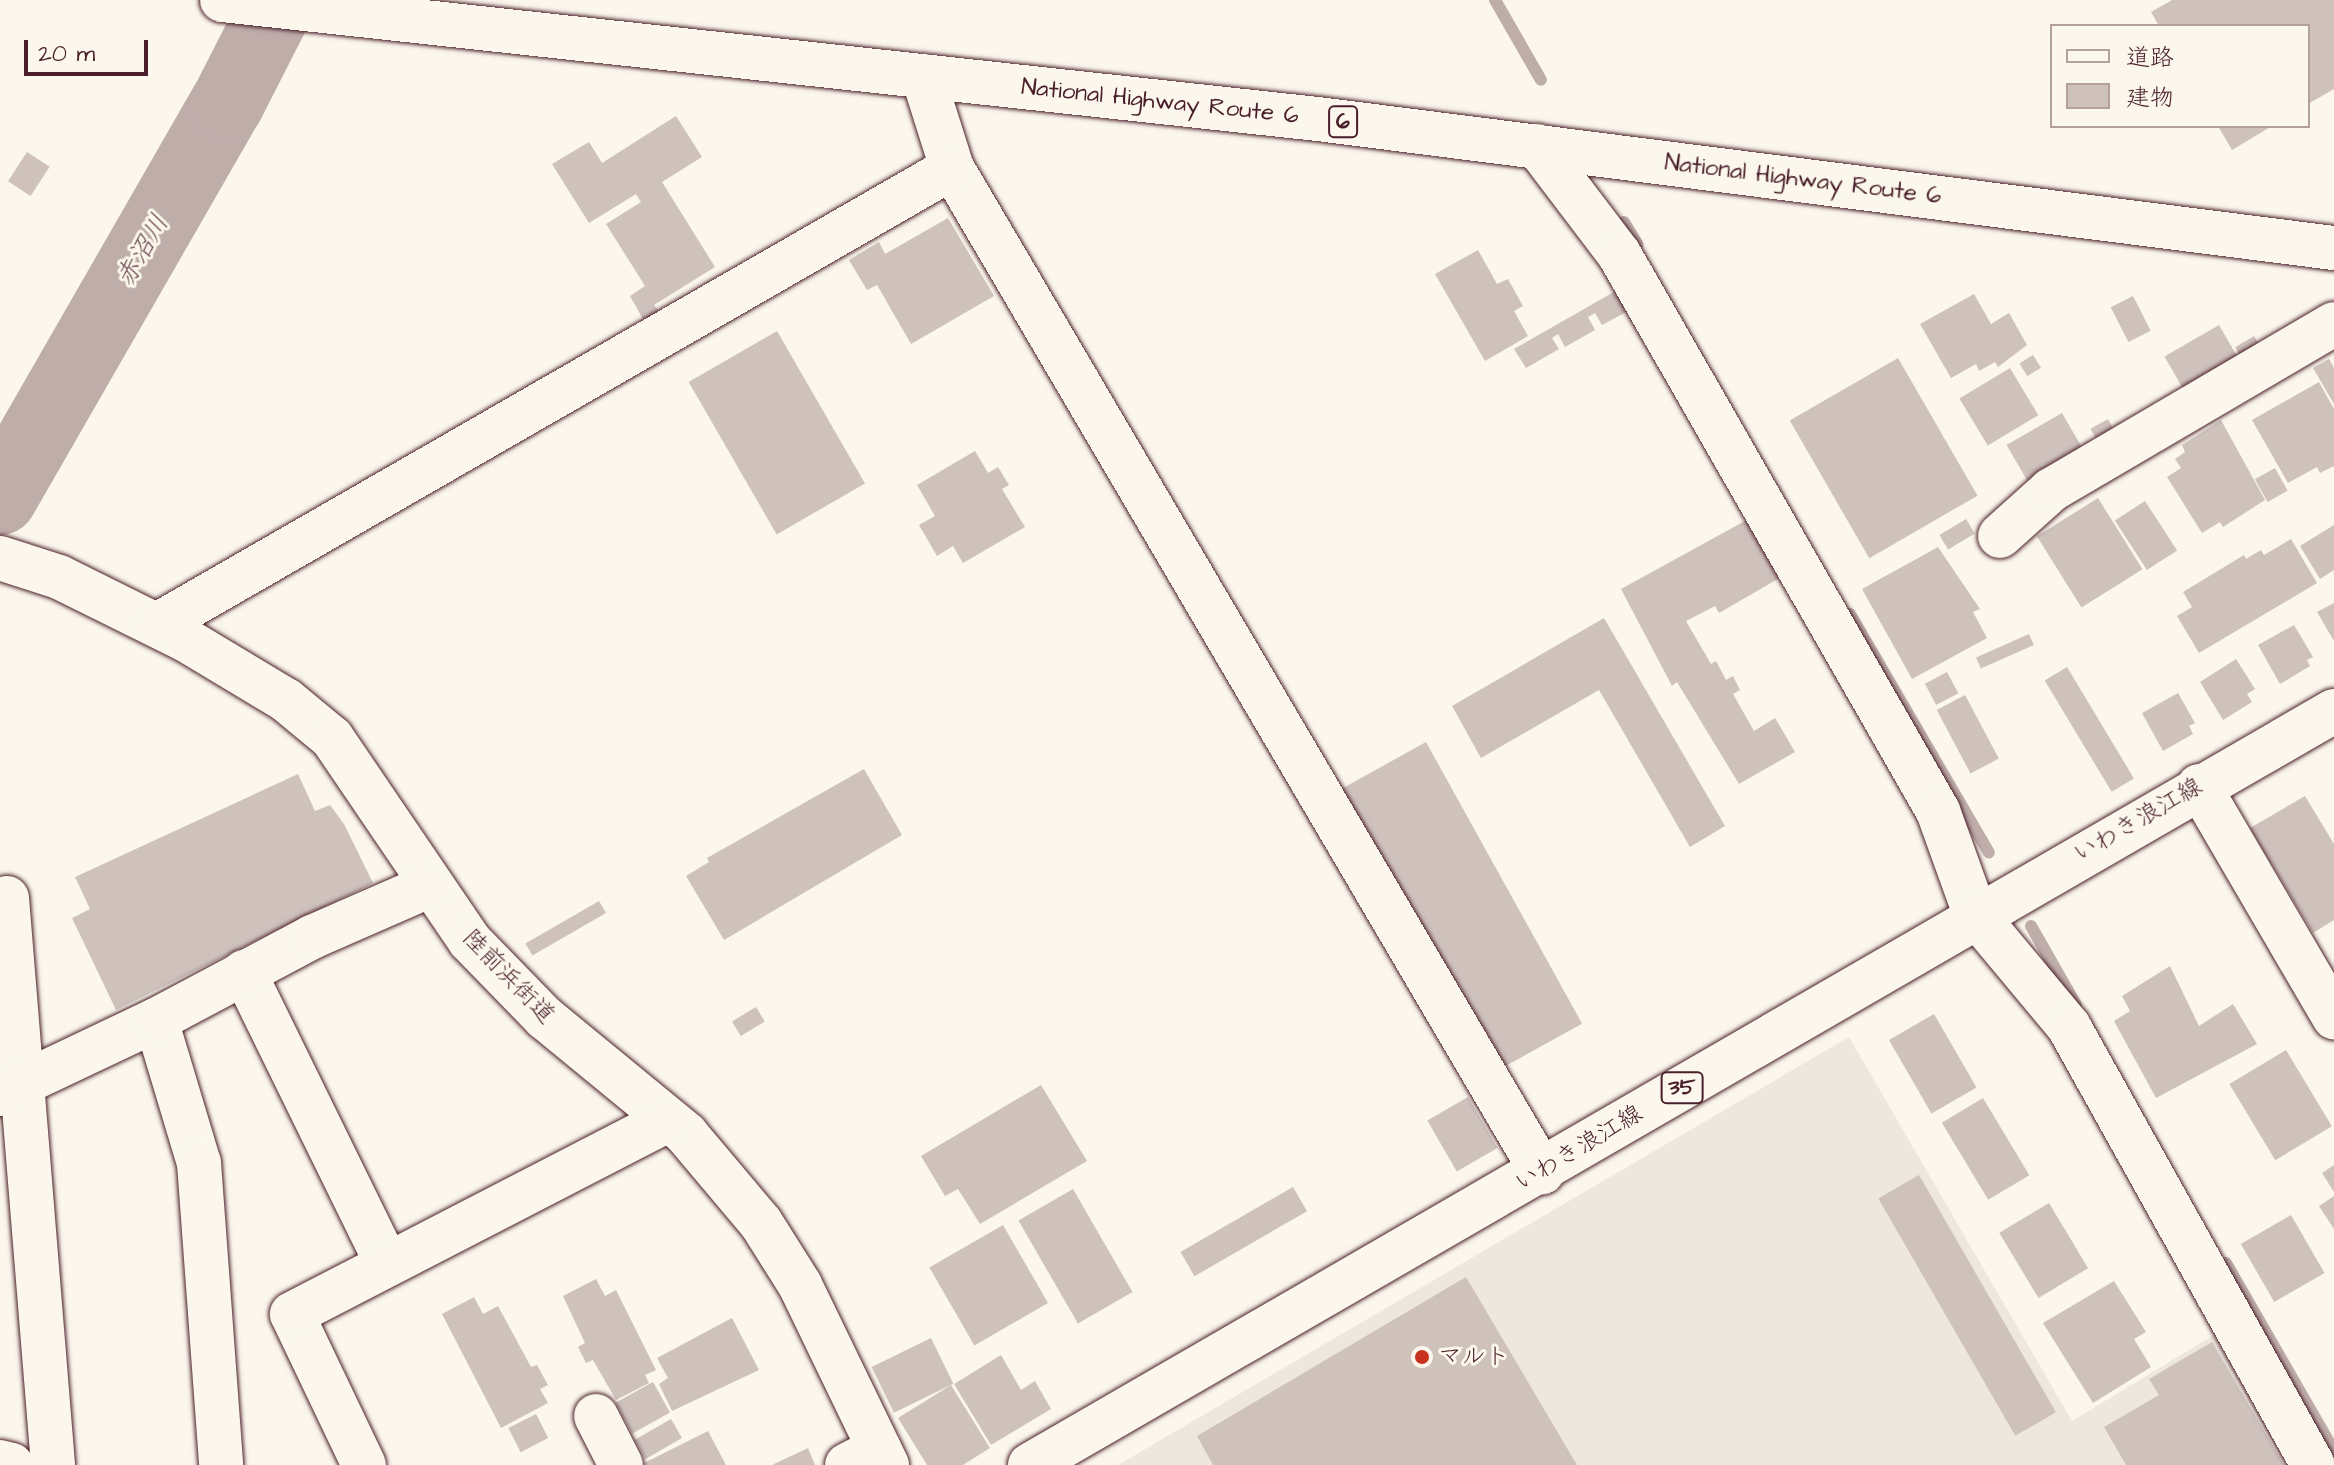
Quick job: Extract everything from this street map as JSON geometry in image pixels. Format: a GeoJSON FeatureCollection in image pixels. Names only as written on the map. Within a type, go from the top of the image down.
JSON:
{"type":"FeatureCollection","features":[{"type":"Feature","properties":{"kind":"main road","name":"National Highway Route 6"},"geometry":{"type":"LineString","coordinates":[[222,0],[1537,146],[2334,248]]}},
{"type":"Feature","properties":{"kind":"main road"},"geometry":{"type":"LineString","coordinates":[[923,76],[952,168],[1542,1172]]}},
{"type":"Feature","properties":{"kind":"main road"},"geometry":{"type":"LineString","coordinates":[[1537,146],[1619,254],[1938,811],[1975,914],[2069,1027],[2313,1465]]}},
{"type":"Feature","properties":{"kind":"main road"},"geometry":{"type":"LineString","coordinates":[[157,625],[952,168]]}},
{"type":"Feature","properties":{"kind":"main road"},"geometry":{"type":"LineString","coordinates":[[2000,536],[2051,490],[2334,324]]}},
{"type":"Feature","properties":{"kind":"main road","name":"陸前浜街道"},"geometry":{"type":"LineString","coordinates":[[0,558],[48,573],[157,625],[286,700],[332,738],[369,786],[429,886],[492,966],[668,1120],[761,1223],[800,1285],[871,1460]]}},
{"type":"Feature","properties":{"kind":"main road","name":"いわき浪江線"},"geometry":{"type":"LineString","coordinates":[[1030,1465],[1542,1172],[1975,914],[2334,711]]}},
{"type":"Feature","properties":{"kind":"main road"},"geometry":{"type":"LineString","coordinates":[[2199,786],[2334,1017]]}},
{"type":"Feature","properties":{"kind":"main road"},"geometry":{"type":"LineString","coordinates":[[10,1089],[156,1020],[244,972],[429,886]]}},
{"type":"Feature","properties":{"kind":"main road"},"geometry":{"type":"LineString","coordinates":[[7,898],[10,1089],[53,1465]]}},
{"type":"Feature","properties":{"kind":"main road"},"geometry":{"type":"LineString","coordinates":[[244,972],[387,1264]]}},
{"type":"Feature","properties":{"kind":"main road"},"geometry":{"type":"LineString","coordinates":[[156,1020],[199,1163],[221,1465]]}},
{"type":"Feature","properties":{"kind":"main road"},"geometry":{"type":"LineString","coordinates":[[364,1465],[292,1314],[668,1120]]}},
{"type":"Feature","properties":{"kind":"main road"},"geometry":{"type":"LineString","coordinates":[[596,1416],[621,1465]]}},
{"type":"Feature","properties":{"kind":"main road"},"geometry":{"type":"LineString","coordinates":[[0,1462],[12,1465]]}},
{"type":"Feature","properties":{"kind":"shaded area"},"geometry":{"type":"Polygon","coordinates":[[[1849,1037],[2072,1421],[2222,1330],[2298,1465],[1118,1465],[1849,1037]]]}},
{"type":"Feature","properties":{"kind":"building"},"geometry":{"type":"Polygon","coordinates":[[[2172,0],[2334,0],[2334,89],[2310,103],[2310,24],[2158,24],[2151,12],[2172,0]]]}},
{"type":"Feature","properties":{"kind":"building"},"geometry":{"type":"Polygon","coordinates":[[[676,116],[702,157],[662,182],[715,267],[654,305],[659,311],[644,321],[630,296],[645,286],[606,224],[641,202],[636,194],[589,223],[552,164],[589,142],[602,163],[676,116]]]}},
{"type":"Feature","properties":{"kind":"building"},"geometry":{"type":"Polygon","coordinates":[[[2219,128],[2269,128],[2232,150],[2219,128]]]}},
{"type":"Feature","properties":{"kind":"building"},"geometry":{"type":"Polygon","coordinates":[[[27,152],[50,167],[31,196],[8,181],[27,152]]]}},
{"type":"Feature","properties":{"kind":"building"},"geometry":{"type":"Polygon","coordinates":[[[948,218],[994,296],[911,344],[877,285],[867,290],[849,260],[879,242],[885,254],[948,218]]]}},
{"type":"Feature","properties":{"kind":"building"},"geometry":{"type":"Polygon","coordinates":[[[1478,250],[1497,284],[1508,279],[1523,306],[1514,311],[1528,336],[1485,361],[1435,274],[1478,250]]]}},
{"type":"Feature","properties":{"kind":"building"},"geometry":{"type":"Polygon","coordinates":[[[1619,289],[1630,310],[1602,325],[1595,313],[1588,317],[1595,330],[1565,347],[1558,334],[1552,338],[1559,349],[1526,368],[1514,349],[1619,289]]]}},
{"type":"Feature","properties":{"kind":"building"},"geometry":{"type":"Polygon","coordinates":[[[1974,294],[1991,324],[2009,313],[2027,345],[1998,367],[1995,362],[1979,371],[1976,364],[1951,378],[1920,324],[1974,294]]]}},
{"type":"Feature","properties":{"kind":"building"},"geometry":{"type":"Polygon","coordinates":[[[2133,296],[2151,331],[2128,342],[2111,307],[2133,296]]]}},
{"type":"Feature","properties":{"kind":"building"},"geometry":{"type":"Polygon","coordinates":[[[2219,325],[2241,363],[2186,395],[2164,357],[2219,325]]]}},
{"type":"Feature","properties":{"kind":"building"},"geometry":{"type":"Polygon","coordinates":[[[777,331],[865,483],[777,534],[689,382],[777,331]]]}},
{"type":"Feature","properties":{"kind":"building"},"geometry":{"type":"Polygon","coordinates":[[[2254,336],[2263,351],[2244,362],[2235,347],[2254,336]]]}},
{"type":"Feature","properties":{"kind":"building"},"geometry":{"type":"Polygon","coordinates":[[[2033,355],[2041,368],[2027,376],[2019,363],[2033,355]]]}},
{"type":"Feature","properties":{"kind":"building"},"geometry":{"type":"Polygon","coordinates":[[[1898,358],[1978,496],[1869,558],[1790,420],[1898,358]]]}},
{"type":"Feature","properties":{"kind":"building"},"geometry":{"type":"Polygon","coordinates":[[[2329,359],[2334,368],[2334,404],[2313,368],[2329,359]]]}},
{"type":"Feature","properties":{"kind":"building"},"geometry":{"type":"Polygon","coordinates":[[[2010,368],[2038,415],[1988,446],[1959,398],[2010,368]]]}},
{"type":"Feature","properties":{"kind":"building"},"geometry":{"type":"Polygon","coordinates":[[[2319,382],[2334,409],[2334,466],[2320,473],[2317,467],[2288,483],[2252,420],[2319,382]]]}},
{"type":"Feature","properties":{"kind":"building"},"geometry":{"type":"Polygon","coordinates":[[[2062,413],[2083,449],[2028,481],[2007,445],[2062,413]]]}},
{"type":"Feature","properties":{"kind":"building"},"geometry":{"type":"Polygon","coordinates":[[[2108,419],[2117,435],[2099,444],[2091,429],[2108,419]]]}},
{"type":"Feature","properties":{"kind":"building"},"geometry":{"type":"Polygon","coordinates":[[[2221,420],[2265,500],[2223,527],[2220,522],[2202,533],[2167,477],[2181,468],[2175,459],[2185,452],[2182,445],[2221,420]]]}},
{"type":"Feature","properties":{"kind":"building"},"geometry":{"type":"Polygon","coordinates":[[[975,451],[988,473],[998,467],[1009,485],[1002,489],[1025,527],[963,563],[953,546],[937,556],[919,525],[935,516],[917,485],[975,451]]]}},
{"type":"Feature","properties":{"kind":"building"},"geometry":{"type":"Polygon","coordinates":[[[2275,468],[2288,491],[2267,502],[2255,479],[2275,468]]]}},
{"type":"Feature","properties":{"kind":"building"},"geometry":{"type":"Polygon","coordinates":[[[2098,498],[2143,569],[2081,607],[2037,536],[2098,498]]]}},
{"type":"Feature","properties":{"kind":"building"},"geometry":{"type":"Polygon","coordinates":[[[2145,501],[2177,550],[2147,570],[2115,521],[2145,501]]]}},
{"type":"Feature","properties":{"kind":"building"},"geometry":{"type":"Polygon","coordinates":[[[1754,516],[1788,573],[1719,613],[1715,606],[1686,621],[1711,664],[1716,661],[1726,680],[1733,676],[1740,690],[1733,694],[1754,731],[1775,718],[1795,752],[1739,784],[1677,682],[1672,686],[1621,589],[1754,516]]]}},
{"type":"Feature","properties":{"kind":"building"},"geometry":{"type":"Polygon","coordinates":[[[1966,519],[1975,534],[1948,550],[1939,535],[1966,519]]]}},
{"type":"Feature","properties":{"kind":"building"},"geometry":{"type":"Polygon","coordinates":[[[2334,525],[2334,570],[2320,579],[2300,546],[2334,525]]]}},
{"type":"Feature","properties":{"kind":"building"},"geometry":{"type":"Polygon","coordinates":[[[2291,539],[2317,583],[2199,653],[2177,616],[2192,607],[2183,592],[2244,555],[2246,559],[2261,550],[2264,555],[2291,539]]]}},
{"type":"Feature","properties":{"kind":"building"},"geometry":{"type":"Polygon","coordinates":[[[1938,547],[1980,609],[1973,612],[1987,638],[1912,679],[1862,589],[1938,547]]]}},
{"type":"Feature","properties":{"kind":"building"},"geometry":{"type":"Polygon","coordinates":[[[2334,603],[2334,641],[2317,612],[2334,603]]]}},
{"type":"Feature","properties":{"kind":"building"},"geometry":{"type":"Polygon","coordinates":[[[1604,618],[1725,826],[1690,847],[1599,690],[1481,758],[1452,706],[1604,618]]]}},
{"type":"Feature","properties":{"kind":"building"},"geometry":{"type":"Polygon","coordinates":[[[2294,625],[2313,657],[2307,660],[2310,666],[2280,684],[2258,645],[2294,625]]]}},
{"type":"Feature","properties":{"kind":"building"},"geometry":{"type":"Polygon","coordinates":[[[2029,634],[2034,645],[1981,669],[1976,658],[2029,634]]]}},
{"type":"Feature","properties":{"kind":"building"},"geometry":{"type":"Polygon","coordinates":[[[2236,659],[2255,689],[2247,694],[2252,702],[2223,720],[2200,682],[2236,659]]]}},
{"type":"Feature","properties":{"kind":"building"},"geometry":{"type":"Polygon","coordinates":[[[2067,667],[2134,778],[2112,792],[2045,680],[2067,667]]]}},
{"type":"Feature","properties":{"kind":"building"},"geometry":{"type":"Polygon","coordinates":[[[1947,672],[1958,693],[1936,705],[1925,684],[1947,672]]]}},
{"type":"Feature","properties":{"kind":"building"},"geometry":{"type":"Polygon","coordinates":[[[2178,693],[2195,723],[2189,726],[2193,734],[2163,751],[2142,713],[2178,693]]]}},
{"type":"Feature","properties":{"kind":"building"},"geometry":{"type":"Polygon","coordinates":[[[1965,695],[1999,759],[1971,774],[1937,710],[1965,695]]]}},
{"type":"Feature","properties":{"kind":"building"},"geometry":{"type":"Polygon","coordinates":[[[1426,742],[1582,1024],[1494,1073],[1338,791],[1426,742]]]}},
{"type":"Feature","properties":{"kind":"building"},"geometry":{"type":"Polygon","coordinates":[[[864,769],[902,835],[724,940],[686,876],[709,862],[707,858],[864,769]]]}},
{"type":"Feature","properties":{"kind":"building"},"geometry":{"type":"Polygon","coordinates":[[[298,774],[315,811],[330,805],[344,824],[373,883],[116,1010],[72,918],[90,909],[75,877],[298,774]]]}},
{"type":"Feature","properties":{"kind":"building"},"geometry":{"type":"Polygon","coordinates":[[[2305,796],[2334,844],[2334,920],[2313,933],[2250,828],[2305,796]]]}},
{"type":"Feature","properties":{"kind":"building"},"geometry":{"type":"Polygon","coordinates":[[[599,901],[606,913],[532,956],[525,944],[599,901]]]}},
{"type":"Feature","properties":{"kind":"building"},"geometry":{"type":"Polygon","coordinates":[[[2170,966],[2199,1026],[2233,1004],[2257,1044],[2156,1098],[2114,1021],[2130,1011],[2122,996],[2170,966]]]}},
{"type":"Feature","properties":{"kind":"building"},"geometry":{"type":"Polygon","coordinates":[[[756,1007],[765,1022],[741,1036],[732,1021],[756,1007]]]}},
{"type":"Feature","properties":{"kind":"building"},"geometry":{"type":"Polygon","coordinates":[[[1934,1014],[1976,1088],[1931,1114],[1889,1040],[1934,1014]]]}},
{"type":"Feature","properties":{"kind":"building"},"geometry":{"type":"Polygon","coordinates":[[[2286,1050],[2332,1126],[2275,1160],[2229,1084],[2286,1050]]]}},
{"type":"Feature","properties":{"kind":"building"},"geometry":{"type":"Polygon","coordinates":[[[1041,1085],[1087,1161],[980,1224],[958,1189],[945,1196],[921,1156],[1041,1085]]]}},
{"type":"Feature","properties":{"kind":"building"},"geometry":{"type":"Polygon","coordinates":[[[1468,1097],[1498,1148],[1457,1172],[1427,1120],[1468,1097]]]}},
{"type":"Feature","properties":{"kind":"building"},"geometry":{"type":"Polygon","coordinates":[[[1983,1098],[2029,1175],[1988,1200],[1942,1123],[1983,1098]]]}},
{"type":"Feature","properties":{"kind":"building"},"geometry":{"type":"Polygon","coordinates":[[[2334,1165],[2334,1192],[2322,1173],[2334,1165]]]}},
{"type":"Feature","properties":{"kind":"building"},"geometry":{"type":"Polygon","coordinates":[[[1919,1175],[2056,1412],[2015,1436],[1878,1198],[1919,1175]]]}},
{"type":"Feature","properties":{"kind":"building"},"geometry":{"type":"Polygon","coordinates":[[[1293,1187],[1307,1211],[1194,1276],[1180,1252],[1293,1187]]]}},
{"type":"Feature","properties":{"kind":"building"},"geometry":{"type":"Polygon","coordinates":[[[1073,1189],[1132,1292],[1078,1324],[1018,1220],[1073,1189]]]}},
{"type":"Feature","properties":{"kind":"building"},"geometry":{"type":"Polygon","coordinates":[[[2334,1196],[2334,1229],[2319,1206],[2334,1196]]]}},
{"type":"Feature","properties":{"kind":"building"},"geometry":{"type":"Polygon","coordinates":[[[2049,1203],[2088,1268],[2038,1298],[1999,1233],[2049,1203]]]}},
{"type":"Feature","properties":{"kind":"building"},"geometry":{"type":"Polygon","coordinates":[[[2291,1215],[2324,1273],[2274,1302],[2241,1244],[2291,1215]]]}},
{"type":"Feature","properties":{"kind":"building"},"geometry":{"type":"Polygon","coordinates":[[[1003,1225],[1048,1303],[974,1345],[929,1268],[1003,1225]]]}},
{"type":"Feature","properties":{"kind":"building","name":"マルト"},"geometry":{"type":"Polygon","coordinates":[[[1466,1277],[1577,1465],[1213,1465],[1197,1436],[1466,1277]]]}},
{"type":"Feature","properties":{"kind":"building"},"geometry":{"type":"Polygon","coordinates":[[[596,1279],[605,1296],[616,1290],[656,1370],[645,1375],[649,1383],[616,1400],[593,1360],[586,1363],[578,1347],[585,1343],[563,1296],[596,1279]]]}},
{"type":"Feature","properties":{"kind":"building"},"geometry":{"type":"Polygon","coordinates":[[[2114,1281],[2146,1332],[2134,1339],[2151,1367],[2093,1403],[2043,1323],[2114,1281]]]}},
{"type":"Feature","properties":{"kind":"building"},"geometry":{"type":"Polygon","coordinates":[[[474,1297],[483,1314],[498,1306],[531,1367],[537,1365],[548,1385],[540,1389],[548,1403],[501,1428],[442,1314],[474,1297]]]}},
{"type":"Feature","properties":{"kind":"building"},"geometry":{"type":"Polygon","coordinates":[[[732,1318],[759,1370],[672,1411],[659,1384],[668,1378],[657,1358],[732,1318]]]}},
{"type":"Feature","properties":{"kind":"building"},"geometry":{"type":"Polygon","coordinates":[[[931,1338],[953,1384],[894,1413],[872,1367],[931,1338]]]}},
{"type":"Feature","properties":{"kind":"building"},"geometry":{"type":"Polygon","coordinates":[[[2212,1342],[2284,1465],[2126,1465],[2104,1427],[2159,1395],[2149,1379],[2212,1342]]]}},
{"type":"Feature","properties":{"kind":"building"},"geometry":{"type":"Polygon","coordinates":[[[1001,1355],[1021,1390],[1035,1381],[1051,1409],[991,1445],[954,1384],[1001,1355]]]}},
{"type":"Feature","properties":{"kind":"building"},"geometry":{"type":"Polygon","coordinates":[[[653,1382],[670,1413],[632,1433],[615,1403],[653,1382]]]}},
{"type":"Feature","properties":{"kind":"building"},"geometry":{"type":"Polygon","coordinates":[[[951,1385],[990,1448],[963,1465],[927,1465],[898,1418],[951,1385]]]}},
{"type":"Feature","properties":{"kind":"building"},"geometry":{"type":"Polygon","coordinates":[[[536,1414],[548,1438],[521,1452],[508,1428],[536,1414]]]}},
{"type":"Feature","properties":{"kind":"building"},"geometry":{"type":"Polygon","coordinates":[[[671,1419],[682,1438],[646,1459],[635,1440],[671,1419]]]}},
{"type":"Feature","properties":{"kind":"building"},"geometry":{"type":"Polygon","coordinates":[[[708,1431],[726,1465],[645,1465],[644,1463],[708,1431]]]}},
{"type":"Feature","properties":{"kind":"building"},"geometry":{"type":"Polygon","coordinates":[[[808,1448],[815,1465],[772,1465],[808,1448]]]}},
{"type":"Feature","properties":{"kind":"waterway","name":"赤沼川"},"geometry":{"type":"LineString","coordinates":[[0,498],[227,104],[280,0]]}},
{"type":"Feature","properties":{"kind":"waterway"},"geometry":{"type":"LineString","coordinates":[[1495,0],[1541,80]]}},
{"type":"Feature","properties":{"kind":"waterway"},"geometry":{"type":"LineString","coordinates":[[1624,222],[1637,244]]}},
{"type":"Feature","properties":{"kind":"waterway"},"geometry":{"type":"LineString","coordinates":[[1850,614],[1989,853]]}},
{"type":"Feature","properties":{"kind":"waterway"},"geometry":{"type":"LineString","coordinates":[[2031,926],[2076,1005]]}},
{"type":"Feature","properties":{"kind":"waterway"},"geometry":{"type":"LineString","coordinates":[[2226,1263],[2334,1451]]}},
{"type":"Feature","properties":{"kind":"place","name":"マルト"},"geometry":{"type":"Point","coordinates":[1422,1357]}}]}
